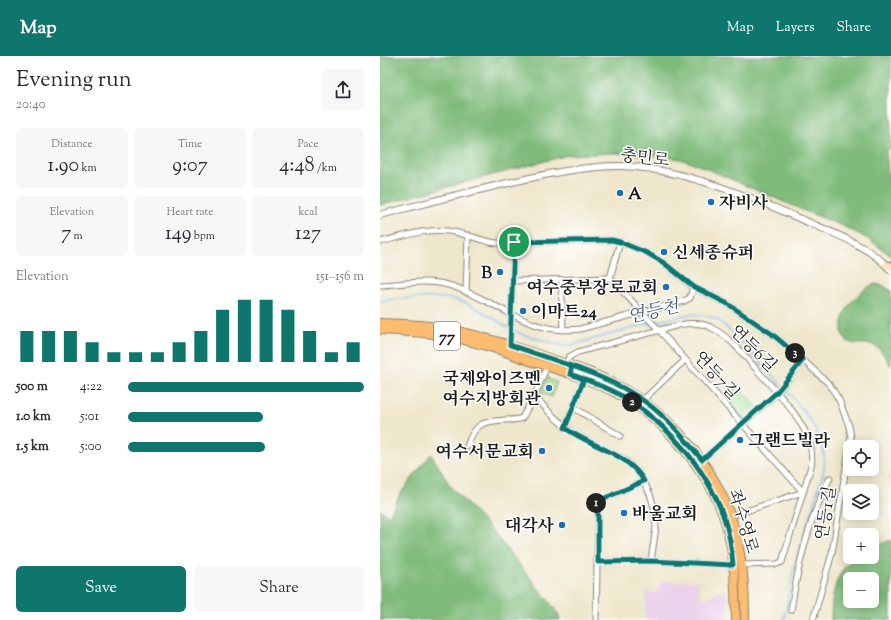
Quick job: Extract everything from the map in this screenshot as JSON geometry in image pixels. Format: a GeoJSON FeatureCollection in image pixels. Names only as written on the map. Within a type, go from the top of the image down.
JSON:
{"type":"FeatureCollection","features":[{"type":"Feature","properties":{"kind":"main road","name":"좌수영로"},"geometry":{"type":"LineString","coordinates":[[380,323],[416,324],[442,327],[511,344],[569,368],[612,382],[643,400],[678,432],[702,460],[722,494],[731,516],[738,544],[736,620]]}},
{"type":"Feature","properties":{"kind":"main road","name":"좌수영로"},"geometry":{"type":"LineString","coordinates":[[380,330],[422,333],[461,339],[547,366],[569,368],[584,379],[618,394],[636,405],[657,422],[686,453],[704,477],[718,504],[738,565],[745,620]]}},
{"type":"Feature","properties":{"kind":"street","name":"충민로"},"geometry":{"type":"LineString","coordinates":[[380,215],[545,174],[608,167],[634,167],[694,179],[717,186],[783,212],[852,243],[874,255],[889,267]]}},
{"type":"Feature","properties":{"kind":"street","name":"연등1길"},"geometry":{"type":"LineString","coordinates":[[380,242],[428,230],[448,230],[490,242],[602,240],[620,242],[647,253],[664,263],[694,287],[728,304],[772,334],[803,360],[830,385],[835,392],[851,435],[832,553],[813,620]]}},
{"type":"Feature","properties":{"kind":"street"},"geometry":{"type":"LineString","coordinates":[[466,292],[468,235]]}},
{"type":"Feature","properties":{"kind":"street"},"geometry":{"type":"LineString","coordinates":[[511,344],[514,242]]}},
{"type":"Feature","properties":{"kind":"street"},"geometry":{"type":"LineString","coordinates":[[610,278],[620,242]]}},
{"type":"Feature","properties":{"kind":"street"},"geometry":{"type":"LineString","coordinates":[[512,281],[610,278],[642,312]]}},
{"type":"Feature","properties":{"kind":"street"},"geometry":{"type":"LineString","coordinates":[[560,280],[563,330]]}},
{"type":"Feature","properties":{"kind":"street"},"geometry":{"type":"LineString","coordinates":[[380,285],[422,282],[446,284],[466,292],[511,315],[540,326],[563,330],[580,329],[686,300],[691,296],[694,287]]}},
{"type":"Feature","properties":{"kind":"street","name":"연등7길"},"geometry":{"type":"LineString","coordinates":[[642,312],[804,492]]}},
{"type":"Feature","properties":{"kind":"street","name":"연등6길"},"geometry":{"type":"LineString","coordinates":[[569,368],[569,357],[578,352],[690,323],[703,324],[713,328],[734,344],[777,392],[798,418],[812,448],[812,466],[782,562],[777,564],[738,565]]}},
{"type":"Feature","properties":{"kind":"street"},"geometry":{"type":"LineString","coordinates":[[643,400],[685,360]]}},
{"type":"Feature","properties":{"kind":"street"},"geometry":{"type":"LineString","coordinates":[[702,460],[777,392],[803,360]]}},
{"type":"Feature","properties":{"kind":"street"},"geometry":{"type":"LineString","coordinates":[[467,446],[474,430],[482,424],[522,418],[534,397],[547,366]]}},
{"type":"Feature","properties":{"kind":"street"},"geometry":{"type":"LineString","coordinates":[[565,428],[584,379]]}},
{"type":"Feature","properties":{"kind":"street"},"geometry":{"type":"LineString","coordinates":[[534,397],[538,399],[565,428],[584,440],[624,459],[638,472],[644,481],[652,500],[656,524],[651,561]]}},
{"type":"Feature","properties":{"kind":"street"},"geometry":{"type":"LineString","coordinates":[[573,407],[620,436]]}},
{"type":"Feature","properties":{"kind":"street"},"geometry":{"type":"LineString","coordinates":[[791,610],[797,573],[820,500],[830,478]]}},
{"type":"Feature","properties":{"kind":"street"},"geometry":{"type":"LineString","coordinates":[[596,620],[598,514],[596,502],[644,481]]}},
{"type":"Feature","properties":{"kind":"street"},"geometry":{"type":"LineString","coordinates":[[731,516],[804,492]]}},
{"type":"Feature","properties":{"kind":"street"},"geometry":{"type":"LineString","coordinates":[[598,562],[651,561],[738,565]]}},
{"type":"Feature","properties":{"kind":"shaded area"},"geometry":{"type":"Polygon","coordinates":[[[661,581],[699,581],[699,599],[707,599],[717,591],[727,591],[728,620],[645,620],[646,590],[656,593],[661,581]]]}},
{"type":"Feature","properties":{"kind":"green space"},"geometry":{"type":"Polygon","coordinates":[[[380,56],[891,56],[891,148],[886,151],[889,183],[891,184],[891,256],[870,240],[843,226],[698,165],[680,159],[659,156],[615,153],[568,155],[380,205],[380,56]]]}},
{"type":"Feature","properties":{"kind":"green space"},"geometry":{"type":"Polygon","coordinates":[[[874,284],[884,286],[891,291],[891,366],[881,352],[873,345],[849,342],[843,337],[842,334],[842,322],[851,302],[868,287],[874,284]]]}},
{"type":"Feature","properties":{"kind":"green space","name":"국제와이즈멘 여수지방회관"},"geometry":{"type":"Polygon","coordinates":[[[547,376],[549,377],[549,380],[557,382],[552,397],[541,393],[547,376]]]}},
{"type":"Feature","properties":{"kind":"green space"},"geometry":{"type":"Polygon","coordinates":[[[737,385],[758,408],[746,419],[742,419],[723,397],[737,385]]]}},
{"type":"Feature","properties":{"kind":"green space"},"geometry":{"type":"Polygon","coordinates":[[[431,454],[450,486],[494,533],[558,613],[560,620],[380,620],[380,510],[389,516],[400,494],[431,454]]]}},
{"type":"Feature","properties":{"kind":"green space"},"geometry":{"type":"Polygon","coordinates":[[[891,540],[891,620],[831,620],[833,594],[843,569],[848,564],[879,564],[879,545],[891,540]]]}},
{"type":"Feature","properties":{"kind":"waterway","name":"연등천"},"geometry":{"type":"LineString","coordinates":[[380,301],[422,298],[444,298],[454,300],[475,307],[509,328]]}},
{"type":"Feature","properties":{"kind":"waterway","name":"연등천"},"geometry":{"type":"LineString","coordinates":[[654,322],[690,314],[703,315],[717,319],[735,335],[781,385]]}},
{"type":"Feature","properties":{"kind":"waterway","name":"연등천"},"geometry":{"type":"LineString","coordinates":[[512,330],[524,335],[565,346],[651,323]]}},
{"type":"Feature","properties":{"kind":"waterway","name":"연등천"},"geometry":{"type":"LineString","coordinates":[[784,388],[808,416],[820,438],[824,462],[823,474],[793,572],[784,620]]}},
{"type":"Feature","properties":{"kind":"place","name":"A"},"geometry":{"type":"Point","coordinates":[620,193]}},
{"type":"Feature","properties":{"kind":"place","name":"자비사"},"geometry":{"type":"Point","coordinates":[711,202]}},
{"type":"Feature","properties":{"kind":"place","name":"신세종슈퍼"},"geometry":{"type":"Point","coordinates":[664,252]}},
{"type":"Feature","properties":{"kind":"place","name":"B"},"geometry":{"type":"Point","coordinates":[500,272]}},
{"type":"Feature","properties":{"kind":"place","name":"여수중부장로교회"},"geometry":{"type":"Point","coordinates":[666,287]}},
{"type":"Feature","properties":{"kind":"place","name":"이마트24"},"geometry":{"type":"Point","coordinates":[523,311]}},
{"type":"Feature","properties":{"kind":"place","name":"국제와이즈멘 여수지방회관"},"geometry":{"type":"Point","coordinates":[549,388]}},
{"type":"Feature","properties":{"kind":"place","name":"그랜드빌라"},"geometry":{"type":"Point","coordinates":[740,440]}},
{"type":"Feature","properties":{"kind":"place","name":"여수서문교회"},"geometry":{"type":"Point","coordinates":[542,451]}},
{"type":"Feature","properties":{"kind":"place","name":"바울교회"},"geometry":{"type":"Point","coordinates":[624,513]}},
{"type":"Feature","properties":{"kind":"place","name":"대각사"},"geometry":{"type":"Point","coordinates":[562,525]}},
{"type":"Feature","properties":{"kind":"route"},"geometry":{"type":"LineString","coordinates":[[514,242],[510,345],[572,366],[570,374],[584,379],[565,428],[584,440],[624,459],[633,466],[644,481],[596,502],[598,514],[598,562],[632,560],[733,565],[732,552],[724,518],[704,477],[686,453],[657,422],[636,405],[599,385],[570,374],[572,366],[612,382],[643,400],[678,432],[702,460],[777,392],[803,360],[772,334],[728,304],[694,287],[664,263],[647,253],[612,240],[514,242]]}}]}
